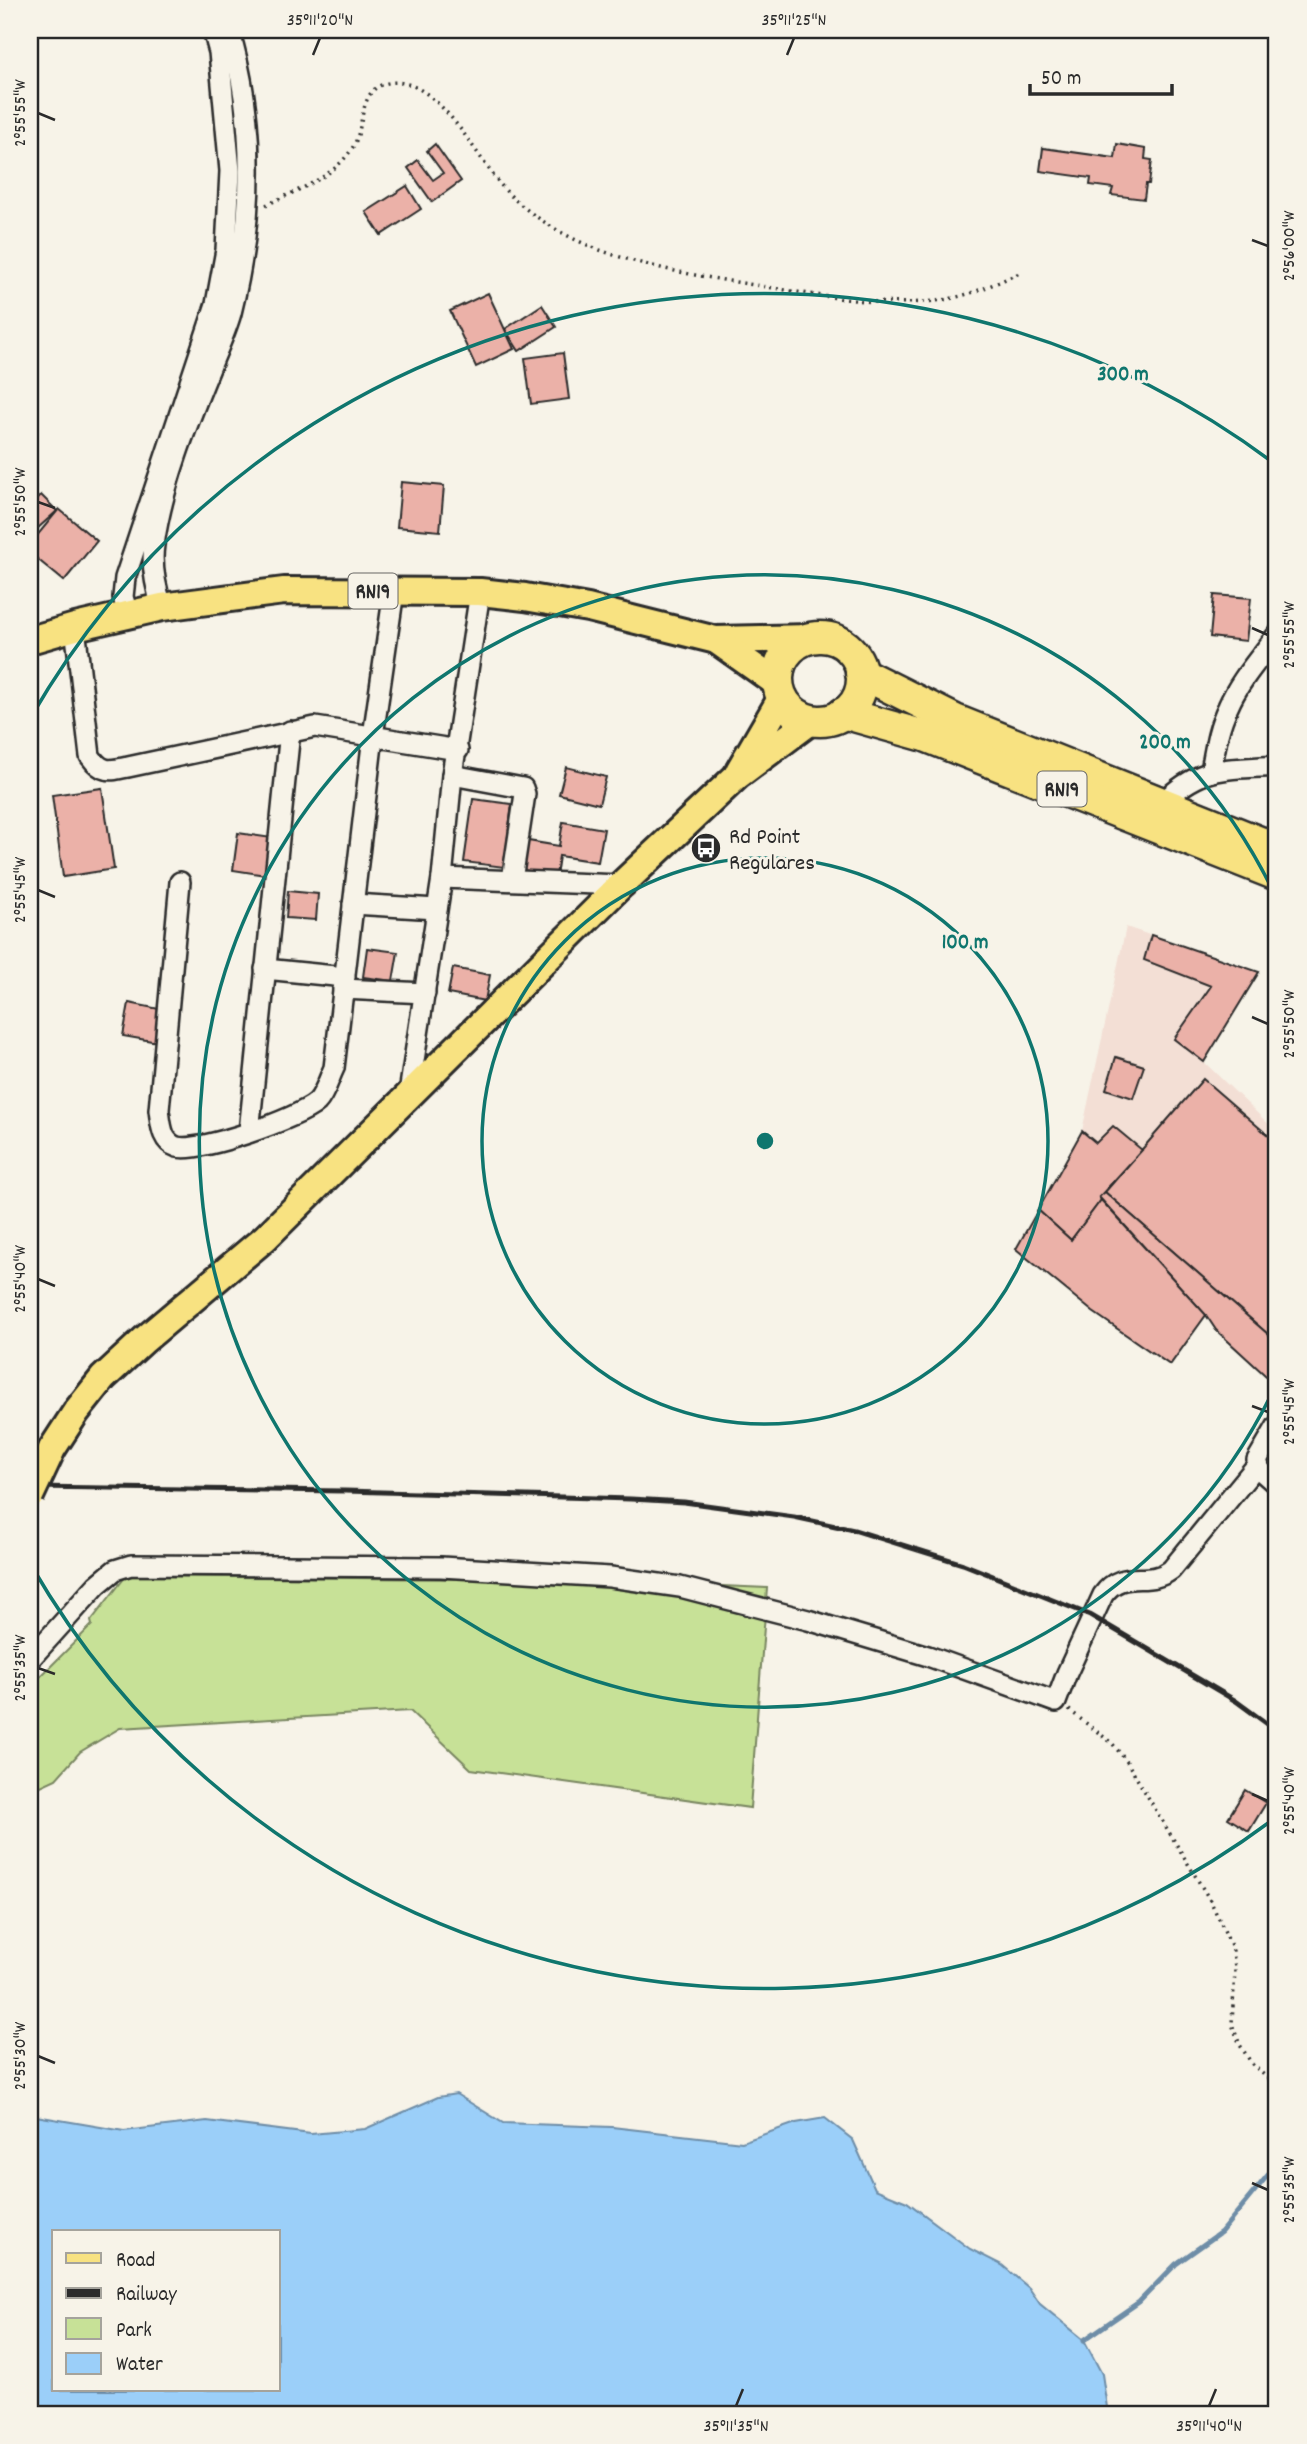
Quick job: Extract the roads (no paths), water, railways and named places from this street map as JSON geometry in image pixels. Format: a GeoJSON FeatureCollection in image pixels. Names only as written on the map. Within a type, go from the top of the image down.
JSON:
{"type":"FeatureCollection","features":[{"type":"Feature","properties":{"kind":"highway","name":"RN19"},"geometry":{"type":"LineString","coordinates":[[811,638],[824,637],[838,641],[849,649],[857,660],[861,673],[955,720],[1277,849]]}},
{"type":"Feature","properties":{"kind":"highway"},"geometry":{"type":"LineString","coordinates":[[780,691],[779,669],[785,654],[797,644],[811,638]]}},
{"type":"Feature","properties":{"kind":"highway"},"geometry":{"type":"LineString","coordinates":[[843,713],[855,702],[861,688],[861,673]]}},
{"type":"Feature","properties":{"kind":"highway","name":"RN19"},"geometry":{"type":"LineString","coordinates":[[780,691],[789,708],[799,716],[811,720],[828,720],[843,713],[925,736],[1277,874]]}},
{"type":"Feature","properties":{"kind":"main road","name":"RN19"},"geometry":{"type":"LineString","coordinates":[[30,640],[162,607],[284,591],[480,593],[525,597],[588,608],[716,640],[811,638]]}},
{"type":"Feature","properties":{"kind":"main road","name":"RN19"},"geometry":{"type":"LineString","coordinates":[[716,640],[780,691]]}},
{"type":"Feature","properties":{"kind":"main road"},"geometry":{"type":"LineString","coordinates":[[737,776],[780,691]]}},
{"type":"Feature","properties":{"kind":"main road"},"geometry":{"type":"LineString","coordinates":[[30,1496],[52,1449],[103,1378],[265,1238],[621,885],[737,776],[811,720]]}},
{"type":"Feature","properties":{"kind":"street"},"geometry":{"type":"LineString","coordinates":[[162,607],[144,547],[216,304],[226,250],[230,171],[219,52],[213,30]]}},
{"type":"Feature","properties":{"kind":"street"},"geometry":{"type":"LineString","coordinates":[[128,614],[123,597],[125,578],[144,547],[230,314],[249,214],[249,152],[245,114],[229,30]]}},
{"type":"Feature","properties":{"kind":"street"},"geometry":{"type":"LineString","coordinates":[[180,882],[159,1110],[161,1129],[168,1141],[177,1147],[198,1146],[249,1132],[299,1113],[318,1100],[334,1068],[373,736],[394,591]]}},
{"type":"Feature","properties":{"kind":"street"},"geometry":{"type":"LineString","coordinates":[[410,1093],[442,878],[452,775],[458,750],[480,593]]}},
{"type":"Feature","properties":{"kind":"street"},"geometry":{"type":"LineString","coordinates":[[75,627],[90,756],[97,766],[110,770],[128,768],[315,727],[458,750]]}},
{"type":"Feature","properties":{"kind":"street"},"geometry":{"type":"LineString","coordinates":[[1211,771],[1217,739],[1228,706],[1277,635]]}},
{"type":"Feature","properties":{"kind":"street"},"geometry":{"type":"LineString","coordinates":[[249,1132],[290,731]]}},
{"type":"Feature","properties":{"kind":"street"},"geometry":{"type":"LineString","coordinates":[[1161,804],[1192,779],[1211,771],[1277,766]]}},
{"type":"Feature","properties":{"kind":"street"},"geometry":{"type":"LineString","coordinates":[[452,775],[523,788],[525,794],[512,880]]}},
{"type":"Feature","properties":{"kind":"street"},"geometry":{"type":"LineString","coordinates":[[442,878],[621,885]]}},
{"type":"Feature","properties":{"kind":"street"},"geometry":{"type":"LineString","coordinates":[[353,904],[437,909]]}},
{"type":"Feature","properties":{"kind":"street"},"geometry":{"type":"LineString","coordinates":[[265,970],[425,993]]}},
{"type":"Feature","properties":{"kind":"street"},"geometry":{"type":"LineString","coordinates":[[30,1659],[97,1586],[115,1570],[131,1565],[441,1567],[610,1577],[680,1587],[808,1620],[928,1656],[1056,1702],[1103,1595],[1111,1584],[1128,1578],[1162,1576],[1171,1570],[1257,1465],[1259,1454],[1277,1426]]}},
{"type":"Feature","properties":{"kind":"street"},"geometry":{"type":"LineString","coordinates":[[1257,1465],[1277,1485]]}},
{"type":"Feature","properties":{"kind":"water"},"geometry":{"type":"Polygon","coordinates":[[[456,2094],[503,2123],[612,2127],[742,2142],[796,2123],[825,2118],[853,2140],[875,2189],[907,2202],[970,2249],[1002,2265],[1029,2288],[1040,2304],[1084,2340],[1102,2374],[1108,2414],[30,2414],[30,2115],[124,2131],[207,2121],[311,2134],[365,2129],[438,2097],[456,2094]]]}},
{"type":"Feature","properties":{"kind":"waterway"},"geometry":{"type":"LineString","coordinates":[[1084,2340],[1139,2302],[1176,2264],[1221,2232],[1277,2164]]}},
{"type":"Feature","properties":{"kind":"railway"},"geometry":{"type":"LineString","coordinates":[[30,1487],[345,1491],[631,1499],[684,1502],[794,1517],[854,1530],[963,1564],[1090,1615],[1236,1701],[1277,1731]]}},
{"type":"Feature","properties":{"kind":"place","name":"Rd Point Regulares"},"geometry":{"type":"Point","coordinates":[706,848]}}]}
